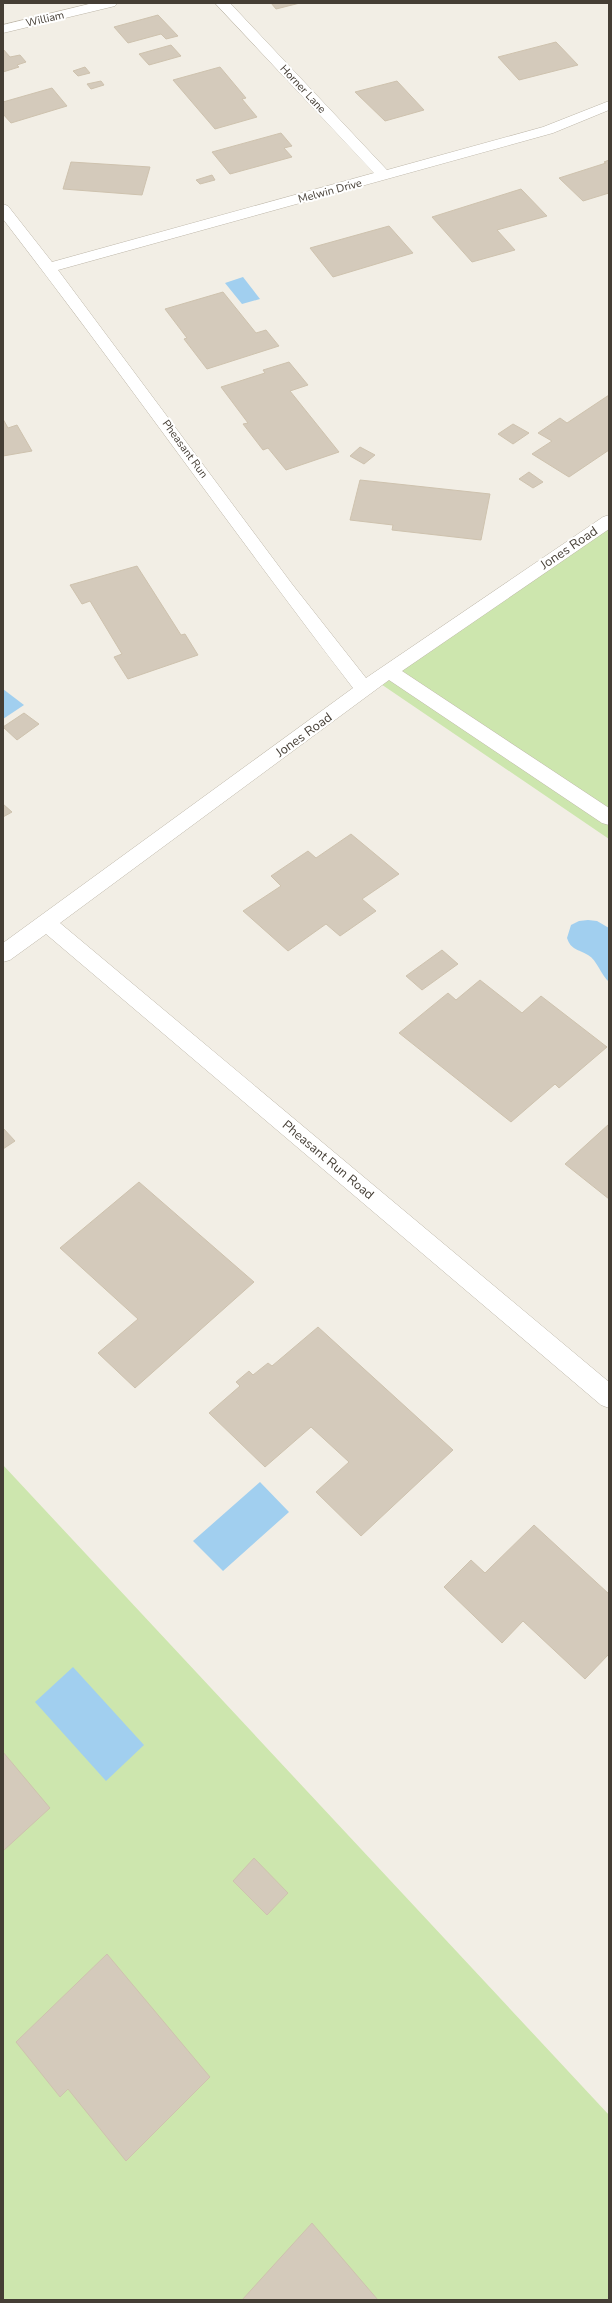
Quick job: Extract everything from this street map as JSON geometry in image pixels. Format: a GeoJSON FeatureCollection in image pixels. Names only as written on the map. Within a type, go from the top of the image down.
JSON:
{"type":"FeatureCollection","features":[{"type":"Feature","properties":{"kind":"street","name":"William"},"geometry":{"type":"LineString","coordinates":[[3,29],[110,3]]}},
{"type":"Feature","properties":{"kind":"street","name":"Horner Lane"},"geometry":{"type":"LineString","coordinates":[[222,3],[385,176]]}},
{"type":"Feature","properties":{"kind":"street","name":"Melwin Drive"},"geometry":{"type":"LineString","coordinates":[[47,268],[548,130],[609,105]]}},
{"type":"Feature","properties":{"kind":"street","name":"Pheasant Run"},"geometry":{"type":"LineString","coordinates":[[3,209],[47,268],[93,325],[286,588],[365,690]]}},
{"type":"Feature","properties":{"kind":"street","name":"Jones Road"},"geometry":{"type":"LineString","coordinates":[[3,954],[389,671],[609,521]]}},
{"type":"Feature","properties":{"kind":"street"},"geometry":{"type":"LineString","coordinates":[[389,671],[609,818]]}},
{"type":"Feature","properties":{"kind":"street","name":"Pheasant Run Road"},"geometry":{"type":"LineString","coordinates":[[47,923],[609,1397]]}},
{"type":"Feature","properties":{"kind":"green space"},"geometry":{"type":"Polygon","coordinates":[[[609,523],[609,839],[375,680],[609,523]]]}},
{"type":"Feature","properties":{"kind":"green space"},"geometry":{"type":"Polygon","coordinates":[[[3,1465],[609,2115],[609,2300],[3,2300],[3,1465]]]}},
{"type":"Feature","properties":{"kind":"water"},"geometry":{"type":"Polygon","coordinates":[[[243,277],[260,299],[242,304],[225,283],[243,277]]]}},
{"type":"Feature","properties":{"kind":"water"},"geometry":{"type":"Polygon","coordinates":[[[3,689],[24,705],[3,719],[3,689]]]}},
{"type":"Feature","properties":{"kind":"water"},"geometry":{"type":"Polygon","coordinates":[[[579,921],[597,921],[609,928],[609,982],[591,957],[575,949],[567,938],[571,925],[579,921]]]}},
{"type":"Feature","properties":{"kind":"water"},"geometry":{"type":"Polygon","coordinates":[[[260,1482],[289,1512],[223,1571],[193,1541],[260,1482]]]}},
{"type":"Feature","properties":{"kind":"water"},"geometry":{"type":"Polygon","coordinates":[[[73,1667],[144,1745],[106,1781],[35,1702],[73,1667]]]}},
{"type":"Feature","properties":{"kind":"building"},"geometry":{"type":"Polygon","coordinates":[[[271,3],[300,3],[276,9],[271,3]]]}},
{"type":"Feature","properties":{"kind":"building"},"geometry":{"type":"Polygon","coordinates":[[[158,15],[178,36],[166,39],[161,34],[128,43],[114,27],[158,15]]]}},
{"type":"Feature","properties":{"kind":"building"},"geometry":{"type":"Polygon","coordinates":[[[556,42],[578,65],[519,80],[498,57],[556,42]]]}},
{"type":"Feature","properties":{"kind":"building"},"geometry":{"type":"Polygon","coordinates":[[[171,45],[181,56],[149,65],[139,54],[171,45]]]}},
{"type":"Feature","properties":{"kind":"building"},"geometry":{"type":"Polygon","coordinates":[[[3,49],[10,57],[20,55],[26,62],[17,65],[19,67],[3,72],[3,49]]]}},
{"type":"Feature","properties":{"kind":"building"},"geometry":{"type":"Polygon","coordinates":[[[85,67],[90,73],[78,76],[73,71],[85,67]]]}},
{"type":"Feature","properties":{"kind":"building"},"geometry":{"type":"Polygon","coordinates":[[[220,67],[246,98],[242,99],[257,117],[215,129],[173,80],[220,67]]]}},
{"type":"Feature","properties":{"kind":"building"},"geometry":{"type":"Polygon","coordinates":[[[101,81],[104,85],[91,89],[87,84],[101,81]]]}},
{"type":"Feature","properties":{"kind":"building"},"geometry":{"type":"Polygon","coordinates":[[[397,81],[424,110],[385,121],[355,92],[397,81]]]}},
{"type":"Feature","properties":{"kind":"building"},"geometry":{"type":"Polygon","coordinates":[[[52,88],[67,106],[11,123],[3,114],[3,102],[52,88]]]}},
{"type":"Feature","properties":{"kind":"building"},"geometry":{"type":"Polygon","coordinates":[[[281,133],[292,146],[284,148],[292,157],[230,174],[212,152],[281,133]]]}},
{"type":"Feature","properties":{"kind":"building"},"geometry":{"type":"Polygon","coordinates":[[[609,160],[609,193],[583,201],[559,178],[606,163],[604,162],[609,160]]]}},
{"type":"Feature","properties":{"kind":"building"},"geometry":{"type":"Polygon","coordinates":[[[71,162],[150,167],[142,195],[63,189],[71,162]]]}},
{"type":"Feature","properties":{"kind":"building"},"geometry":{"type":"Polygon","coordinates":[[[212,175],[215,180],[200,184],[196,180],[212,175]]]}},
{"type":"Feature","properties":{"kind":"building"},"geometry":{"type":"Polygon","coordinates":[[[521,189],[547,216],[497,230],[515,250],[472,262],[432,217],[521,189]]]}},
{"type":"Feature","properties":{"kind":"building"},"geometry":{"type":"Polygon","coordinates":[[[389,226],[413,253],[333,277],[310,248],[389,226]]]}},
{"type":"Feature","properties":{"kind":"building"},"geometry":{"type":"Polygon","coordinates":[[[223,292],[256,333],[266,330],[279,346],[207,369],[184,339],[187,338],[165,309],[223,292]]]}},
{"type":"Feature","properties":{"kind":"building"},"geometry":{"type":"Polygon","coordinates":[[[289,362],[308,385],[290,391],[339,452],[286,470],[268,448],[263,450],[243,424],[248,423],[221,387],[265,373],[263,370],[289,362]]]}},
{"type":"Feature","properties":{"kind":"building"},"geometry":{"type":"Polygon","coordinates":[[[609,395],[609,450],[569,477],[532,454],[552,441],[538,433],[560,418],[567,423],[609,395]]]}},
{"type":"Feature","properties":{"kind":"building"},"geometry":{"type":"Polygon","coordinates":[[[3,419],[8,428],[17,425],[32,451],[3,456],[3,419]]]}},
{"type":"Feature","properties":{"kind":"building"},"geometry":{"type":"Polygon","coordinates":[[[513,424],[529,433],[513,444],[498,434],[513,424]]]}},
{"type":"Feature","properties":{"kind":"building"},"geometry":{"type":"Polygon","coordinates":[[[360,447],[375,455],[364,464],[350,456],[360,447]]]}},
{"type":"Feature","properties":{"kind":"building"},"geometry":{"type":"Polygon","coordinates":[[[529,472],[543,482],[533,488],[519,479],[529,472]]]}},
{"type":"Feature","properties":{"kind":"building"},"geometry":{"type":"Polygon","coordinates":[[[360,480],[490,494],[481,540],[392,530],[393,525],[350,520],[360,480]]]}},
{"type":"Feature","properties":{"kind":"building"},"geometry":{"type":"Polygon","coordinates":[[[137,566],[181,635],[185,634],[198,655],[128,679],[114,657],[122,654],[90,601],[82,604],[70,585],[137,566]]]}},
{"type":"Feature","properties":{"kind":"building"},"geometry":{"type":"Polygon","coordinates":[[[24,713],[39,724],[17,740],[3,727],[24,713]]]}},
{"type":"Feature","properties":{"kind":"building"},"geometry":{"type":"Polygon","coordinates":[[[3,804],[12,812],[3,817],[3,804]]]}},
{"type":"Feature","properties":{"kind":"building"},"geometry":{"type":"Polygon","coordinates":[[[351,834],[399,874],[362,899],[376,911],[340,936],[326,924],[288,951],[243,911],[281,886],[271,876],[308,851],[316,858],[351,834]]]}},
{"type":"Feature","properties":{"kind":"building"},"geometry":{"type":"Polygon","coordinates":[[[442,950],[458,964],[422,990],[406,976],[442,950]]]}},
{"type":"Feature","properties":{"kind":"building"},"geometry":{"type":"Polygon","coordinates":[[[480,980],[522,1013],[541,996],[607,1047],[559,1088],[555,1084],[511,1122],[399,1033],[448,993],[456,1000],[480,980]]]}},
{"type":"Feature","properties":{"kind":"building"},"geometry":{"type":"Polygon","coordinates":[[[609,1124],[609,1199],[565,1164],[609,1124]]]}},
{"type":"Feature","properties":{"kind":"building"},"geometry":{"type":"Polygon","coordinates":[[[3,1128],[15,1141],[3,1149],[3,1128]]]}},
{"type":"Feature","properties":{"kind":"building"},"geometry":{"type":"Polygon","coordinates":[[[139,1182],[254,1282],[135,1388],[98,1353],[138,1319],[60,1248],[139,1182]]]}},
{"type":"Feature","properties":{"kind":"building"},"geometry":{"type":"Polygon","coordinates":[[[318,1327],[453,1450],[361,1536],[316,1492],[349,1462],[311,1427],[265,1467],[209,1413],[240,1386],[236,1382],[249,1371],[253,1375],[268,1363],[272,1366],[318,1327]]]}},
{"type":"Feature","properties":{"kind":"building"},"geometry":{"type":"Polygon","coordinates":[[[534,1525],[609,1594],[609,1654],[585,1679],[523,1621],[502,1643],[444,1587],[471,1560],[485,1573],[534,1525]]]}},
{"type":"Feature","properties":{"kind":"building"},"geometry":{"type":"Polygon","coordinates":[[[3,1752],[50,1808],[3,1851],[3,1752]]]}},
{"type":"Feature","properties":{"kind":"building"},"geometry":{"type":"Polygon","coordinates":[[[254,1858],[288,1893],[267,1915],[233,1881],[254,1858]]]}},
{"type":"Feature","properties":{"kind":"building"},"geometry":{"type":"Polygon","coordinates":[[[107,1954],[210,2077],[126,2161],[68,2089],[60,2097],[16,2042],[107,1954]]]}},
{"type":"Feature","properties":{"kind":"building"},"geometry":{"type":"Polygon","coordinates":[[[312,2223],[378,2300],[242,2300],[312,2223]]]}}]}
